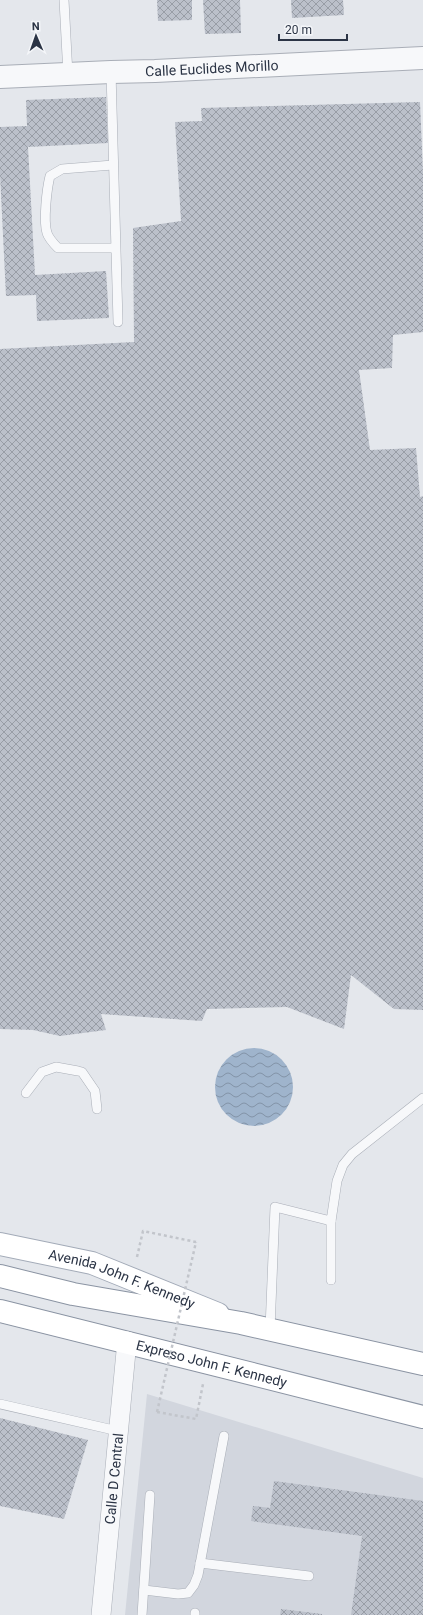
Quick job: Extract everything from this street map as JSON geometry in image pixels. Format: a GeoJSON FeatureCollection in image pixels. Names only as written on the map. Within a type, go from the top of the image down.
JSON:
{"type":"FeatureCollection","features":[{"type":"Feature","properties":{"kind":"main road","name":"Avenida John F. Kennedy"},"geometry":{"type":"LineString","coordinates":[[0,1244],[92,1263],[133,1281],[241,1323]]}},
{"type":"Feature","properties":{"kind":"main road"},"geometry":{"type":"LineString","coordinates":[[0,1276],[73,1294],[270,1329],[423,1364]]}},
{"type":"Feature","properties":{"kind":"main road","name":"Expreso John F. Kennedy"},"geometry":{"type":"LineString","coordinates":[[0,1311],[423,1416]]}},
{"type":"Feature","properties":{"kind":"street","name":"Calle Euclides Morillo"},"geometry":{"type":"LineString","coordinates":[[0,77],[111,72],[155,72],[423,58]]}},
{"type":"Feature","properties":{"kind":"street","name":"Calle D Central"},"geometry":{"type":"LineString","coordinates":[[101,1615],[127,1342]]}},
{"type":"Feature","properties":{"kind":"lane"},"geometry":{"type":"LineString","coordinates":[[64,0],[68,74]]}},
{"type":"Feature","properties":{"kind":"lane"},"geometry":{"type":"LineString","coordinates":[[111,72],[118,322]]}},
{"type":"Feature","properties":{"kind":"lane"},"geometry":{"type":"LineString","coordinates":[[113,165],[62,169],[50,176],[47,188],[46,231],[49,238],[58,248],[115,248]]}},
{"type":"Feature","properties":{"kind":"lane"},"geometry":{"type":"LineString","coordinates":[[26,1093],[42,1072],[56,1067],[78,1071],[82,1072],[95,1091],[97,1108]]}},
{"type":"Feature","properties":{"kind":"lane"},"geometry":{"type":"LineString","coordinates":[[331,1280],[332,1222],[337,1181],[343,1165],[352,1154],[423,1098]]}},
{"type":"Feature","properties":{"kind":"lane"},"geometry":{"type":"LineString","coordinates":[[270,1329],[275,1207],[332,1222]]}},
{"type":"Feature","properties":{"kind":"lane"},"geometry":{"type":"LineString","coordinates":[[0,1404],[118,1431]]}},
{"type":"Feature","properties":{"kind":"lane"},"geometry":{"type":"LineString","coordinates":[[144,1590],[178,1594],[188,1592],[194,1585],[198,1575],[224,1436]]}},
{"type":"Feature","properties":{"kind":"lane"},"geometry":{"type":"LineString","coordinates":[[142,1615],[150,1495]]}},
{"type":"Feature","properties":{"kind":"lane"},"geometry":{"type":"LineString","coordinates":[[200,1563],[309,1576]]}},
{"type":"Feature","properties":{"kind":"path"},"geometry":{"type":"LineString","coordinates":[[143,1231],[196,1242],[157,1412],[196,1419],[208,1363]]}},
{"type":"Feature","properties":{"kind":"shaded area"},"geometry":{"type":"Polygon","coordinates":[[[147,1394],[423,1478],[423,1585],[418,1615],[125,1615],[147,1394]]]}},
{"type":"Feature","properties":{"kind":"water"},"geometry":{"type":"Polygon","coordinates":[[[246,1048],[262,1048],[276,1054],[287,1065],[293,1079],[293,1095],[287,1109],[276,1120],[262,1126],[246,1126],[232,1120],[221,1109],[215,1095],[215,1079],[221,1065],[232,1054],[246,1048]]]}},
{"type":"Feature","properties":{"kind":"building"},"geometry":{"type":"Polygon","coordinates":[[[157,0],[192,0],[192,20],[158,21],[157,0]]]}},
{"type":"Feature","properties":{"kind":"building"},"geometry":{"type":"Polygon","coordinates":[[[203,0],[240,0],[241,33],[205,34],[203,0]]]}},
{"type":"Feature","properties":{"kind":"building"},"geometry":{"type":"Polygon","coordinates":[[[291,0],[343,0],[344,15],[292,18],[291,0]]]}},
{"type":"Feature","properties":{"kind":"building"},"geometry":{"type":"Polygon","coordinates":[[[106,97],[108,143],[28,147],[35,275],[106,271],[109,318],[37,321],[36,295],[6,296],[0,174],[0,127],[27,126],[26,100],[106,97]]]}},
{"type":"Feature","properties":{"kind":"building"},"geometry":{"type":"Polygon","coordinates":[[[420,102],[423,173],[423,332],[393,335],[392,368],[359,370],[370,450],[416,448],[420,497],[423,496],[423,1010],[394,1009],[351,975],[344,1029],[287,1007],[207,1009],[202,1021],[101,1014],[106,1030],[60,1036],[33,1030],[0,1029],[0,349],[134,342],[133,228],[181,221],[175,122],[202,121],[201,108],[420,102]]]}},
{"type":"Feature","properties":{"kind":"building"},"geometry":{"type":"Polygon","coordinates":[[[0,1418],[88,1440],[64,1519],[0,1506],[0,1418]]]}},
{"type":"Feature","properties":{"kind":"building"},"geometry":{"type":"Polygon","coordinates":[[[274,1481],[423,1501],[423,1615],[351,1615],[362,1536],[251,1521],[253,1506],[270,1508],[274,1481]]]}},
{"type":"Feature","properties":{"kind":"building"},"geometry":{"type":"Polygon","coordinates":[[[281,1609],[322,1614],[322,1615],[280,1615],[281,1609]]]}}]}
